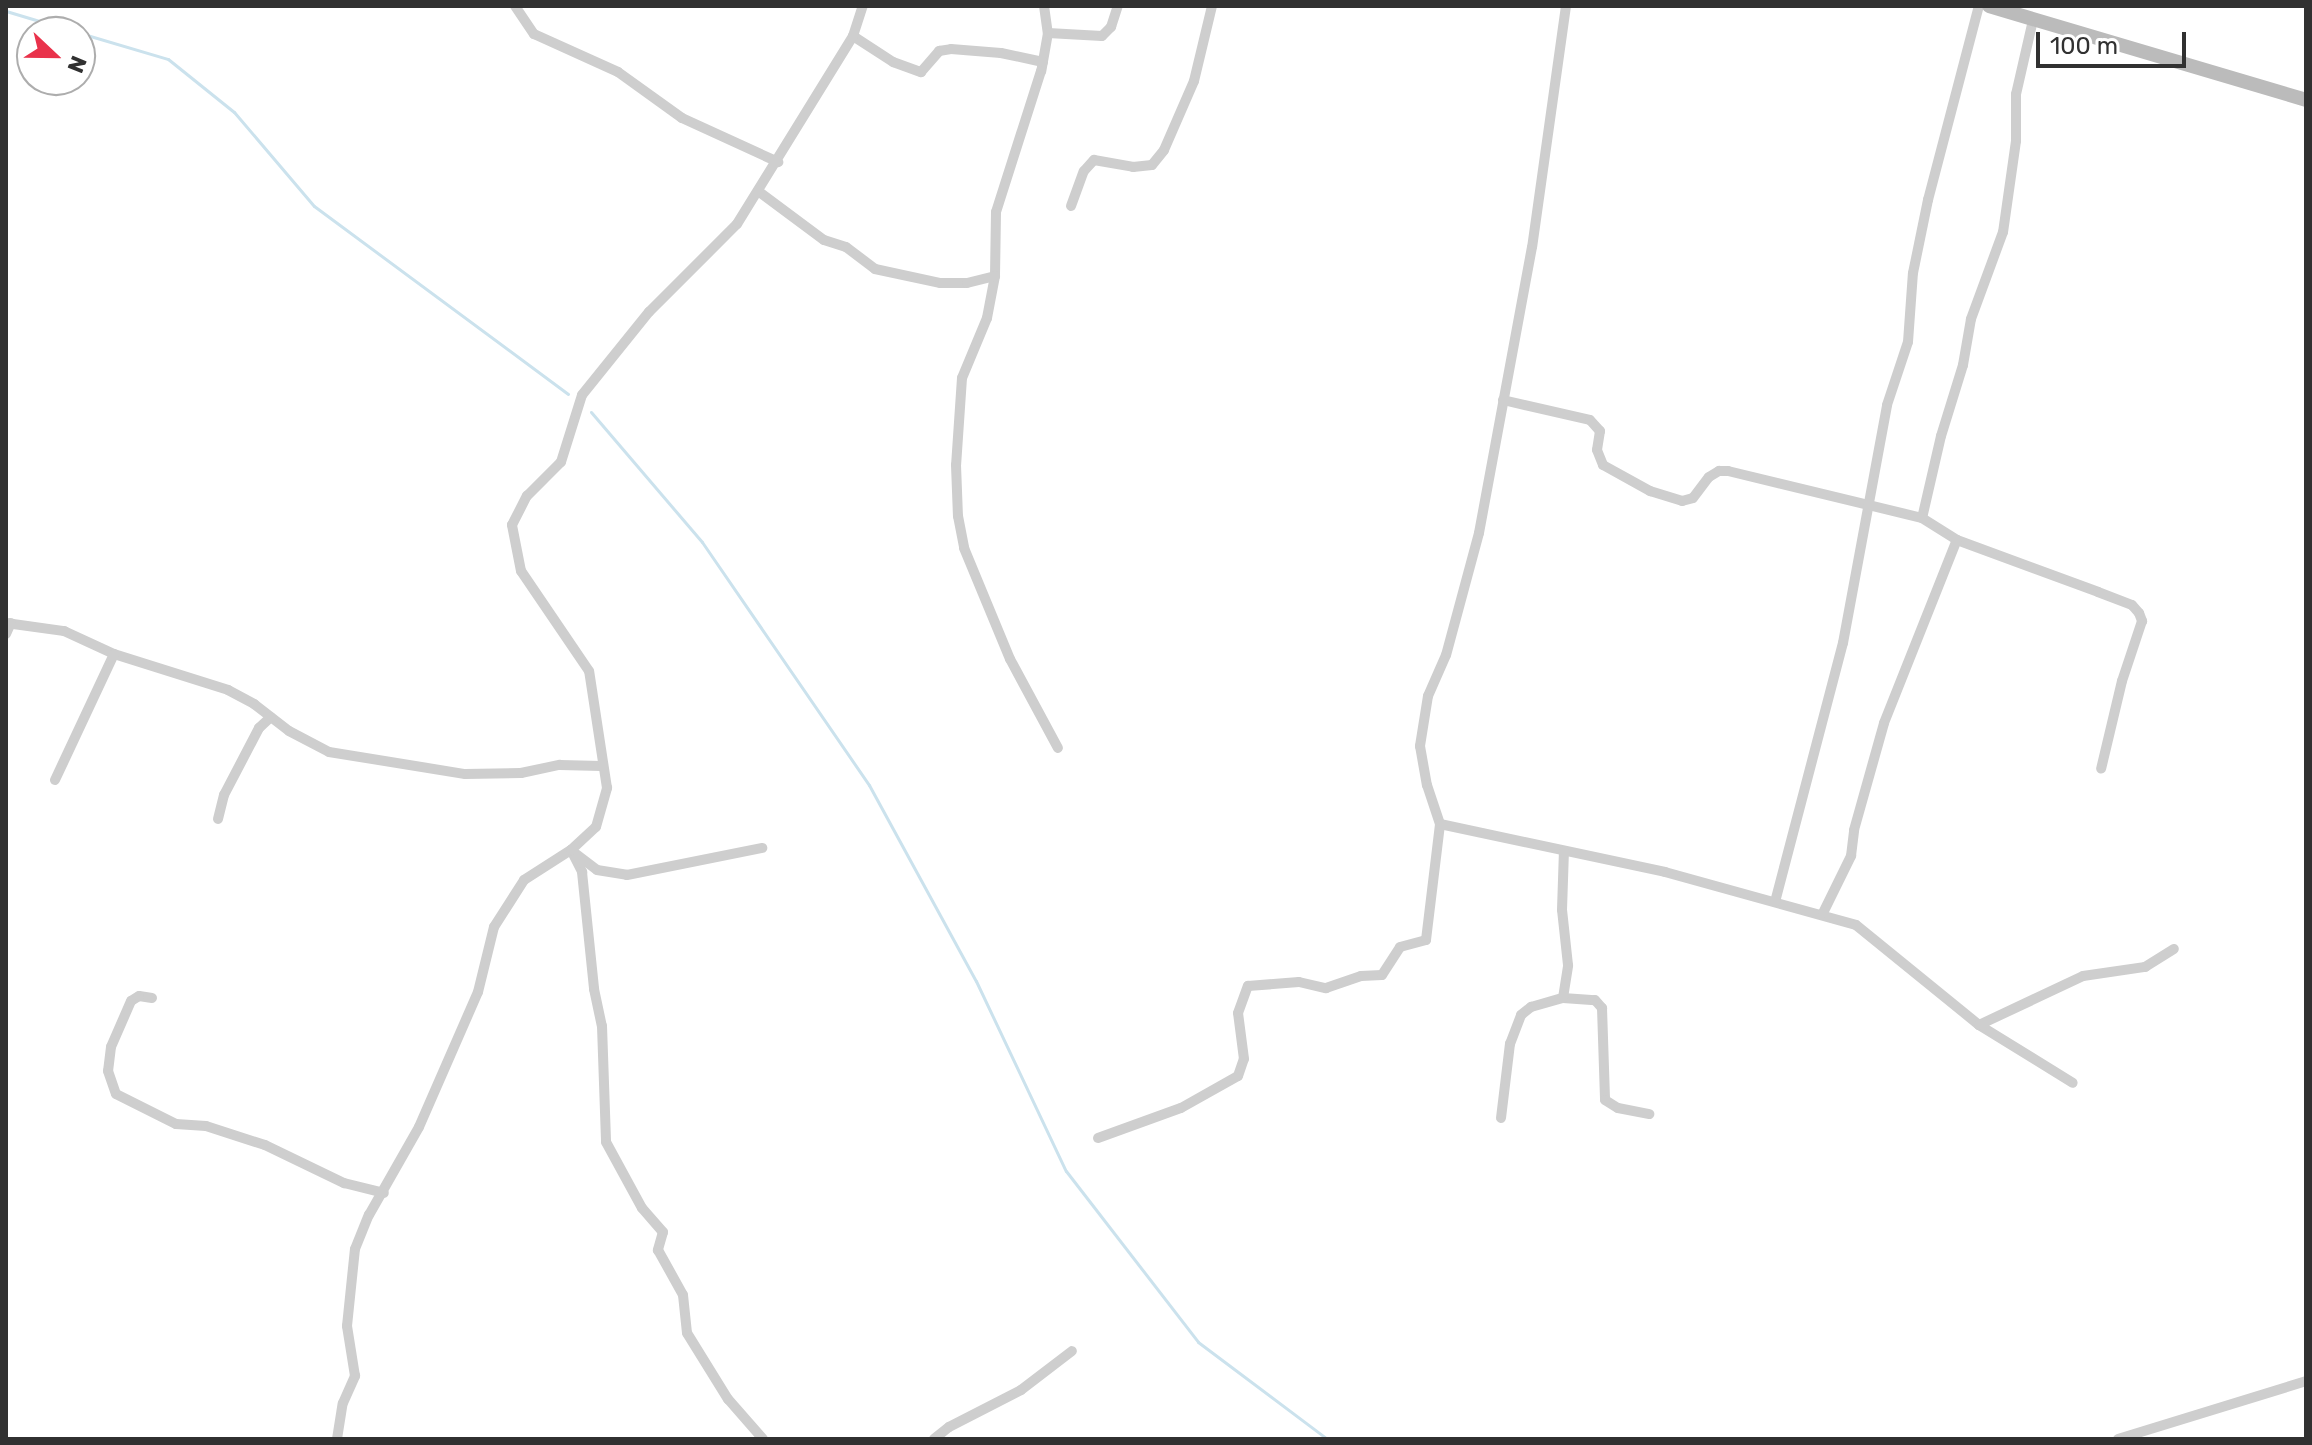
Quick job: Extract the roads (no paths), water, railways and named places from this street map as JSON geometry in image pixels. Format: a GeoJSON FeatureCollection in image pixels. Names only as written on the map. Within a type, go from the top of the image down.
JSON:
{"type":"FeatureCollection","features":[{"type":"Feature","properties":{"kind":"main road"},"geometry":{"type":"LineString","coordinates":[[1989,6],[2306,100]]}},
{"type":"Feature","properties":{"kind":"street"},"geometry":{"type":"LineString","coordinates":[[515,6],[534,34],[618,72],[682,118],[778,162]]}},
{"type":"Feature","properties":{"kind":"street"},"geometry":{"type":"LineString","coordinates":[[337,1439],[343,1403],[355,1376],[347,1326],[355,1249],[369,1215],[419,1127],[478,992],[494,927],[524,880],[571,850],[596,827],[607,788],[601,766],[589,671],[521,571],[512,525],[527,496],[561,462],[582,395],[649,312],[737,224],[853,36],[863,6]]}},
{"type":"Feature","properties":{"kind":"street"},"geometry":{"type":"LineString","coordinates":[[1044,6],[1048,33],[1043,62],[996,212],[995,276],[979,343],[962,378],[956,465],[958,516],[964,548],[1010,659],[1058,748]]}},
{"type":"Feature","properties":{"kind":"street"},"geometry":{"type":"LineString","coordinates":[[1048,33],[1102,36],[1111,27],[1118,6]]}},
{"type":"Feature","properties":{"kind":"street"},"geometry":{"type":"LineString","coordinates":[[1071,206],[1084,171],[1094,160],[1133,167],[1152,165],[1164,150],[1194,81],[1212,6]]}},
{"type":"Feature","properties":{"kind":"street"},"geometry":{"type":"LineString","coordinates":[[1098,1138],[1181,1108],[1238,1076],[1244,1059],[1238,1013],[1248,986],[1299,982],[1326,988],[1361,976],[1382,975],[1400,947],[1426,940],[1440,824],[1427,785],[1420,746],[1428,696],[1446,655],[1479,533],[1532,247],[1566,6]]}},
{"type":"Feature","properties":{"kind":"street"},"geometry":{"type":"LineString","coordinates":[[1775,902],[1843,643],[1887,405],[1908,342],[1913,273],[1943,131],[1979,6]]}},
{"type":"Feature","properties":{"kind":"street"},"geometry":{"type":"LineString","coordinates":[[1922,518],[1941,436],[1963,365],[1971,319],[2003,232],[2016,141],[2016,94],[2033,20]]}},
{"type":"Feature","properties":{"kind":"street"},"geometry":{"type":"LineString","coordinates":[[853,36],[893,62],[921,72],[939,51],[951,49],[1001,53],[1043,62]]}},
{"type":"Feature","properties":{"kind":"street"},"geometry":{"type":"LineString","coordinates":[[758,191],[824,240],[846,247],[875,269],[940,283],[967,283],[995,276]]}},
{"type":"Feature","properties":{"kind":"street"},"geometry":{"type":"LineString","coordinates":[[1503,400],[1590,420],[1600,431],[1597,450],[1603,465],[1650,491],[1682,501],[1693,498],[1709,477],[1719,471],[1870,503],[1922,518],[1957,540],[2132,605],[2142,621],[2122,681],[2101,769]]}},
{"type":"Feature","properties":{"kind":"street"},"geometry":{"type":"LineString","coordinates":[[1823,913],[1851,856],[1854,830],[1884,723],[1957,540]]}},
{"type":"Feature","properties":{"kind":"street"},"geometry":{"type":"LineString","coordinates":[[6,634],[8,623],[64,631],[114,654],[228,690],[329,752],[465,774],[521,773],[560,765],[601,766]]}},
{"type":"Feature","properties":{"kind":"street"},"geometry":{"type":"LineString","coordinates":[[55,780],[114,654]]}},
{"type":"Feature","properties":{"kind":"street"},"geometry":{"type":"LineString","coordinates":[[218,819],[224,795],[259,728],[271,717]]}},
{"type":"Feature","properties":{"kind":"street"},"geometry":{"type":"LineString","coordinates":[[1440,824],[1665,872],[1823,913],[1856,925],[1979,1025],[2073,1083]]}},
{"type":"Feature","properties":{"kind":"street"},"geometry":{"type":"LineString","coordinates":[[571,850],[597,870],[627,875],[762,848]]}},
{"type":"Feature","properties":{"kind":"street"},"geometry":{"type":"LineString","coordinates":[[571,850],[582,872],[594,989],[602,1026],[606,1142],[642,1208],[663,1232],[658,1250],[683,1295],[687,1333],[728,1399],[763,1439]]}},
{"type":"Feature","properties":{"kind":"street"},"geometry":{"type":"LineString","coordinates":[[1563,998],[1568,965],[1562,910],[1564,851]]}},
{"type":"Feature","properties":{"kind":"street"},"geometry":{"type":"LineString","coordinates":[[1979,1025],[2083,976],[2145,967],[2174,949]]}},
{"type":"Feature","properties":{"kind":"street"},"geometry":{"type":"LineString","coordinates":[[152,998],[139,996],[131,1001],[111,1047],[108,1071],[116,1094],[176,1124],[206,1126],[265,1145],[344,1183],[384,1193]]}},
{"type":"Feature","properties":{"kind":"street"},"geometry":{"type":"LineString","coordinates":[[1501,1118],[1510,1044],[1521,1015],[1531,1007],[1563,998],[1595,1000],[1602,1008],[1605,1100],[1618,1108],[1649,1114]]}},
{"type":"Feature","properties":{"kind":"street"},"geometry":{"type":"LineString","coordinates":[[934,1439],[949,1427],[1021,1390],[1072,1351]]}},
{"type":"Feature","properties":{"kind":"street"},"geometry":{"type":"LineString","coordinates":[[2118,1439],[2306,1381]]}},
{"type":"Feature","properties":{"kind":"waterway"},"geometry":{"type":"LineString","coordinates":[[6,11],[23,16]]}},
{"type":"Feature","properties":{"kind":"waterway"},"geometry":{"type":"LineString","coordinates":[[96,38],[168,59],[234,112],[314,206],[568,394]]}},
{"type":"Feature","properties":{"kind":"waterway"},"geometry":{"type":"LineString","coordinates":[[591,412],[702,542],[869,785],[976,981],[1066,1171],[1198,1342],[1327,1439]]}}]}
